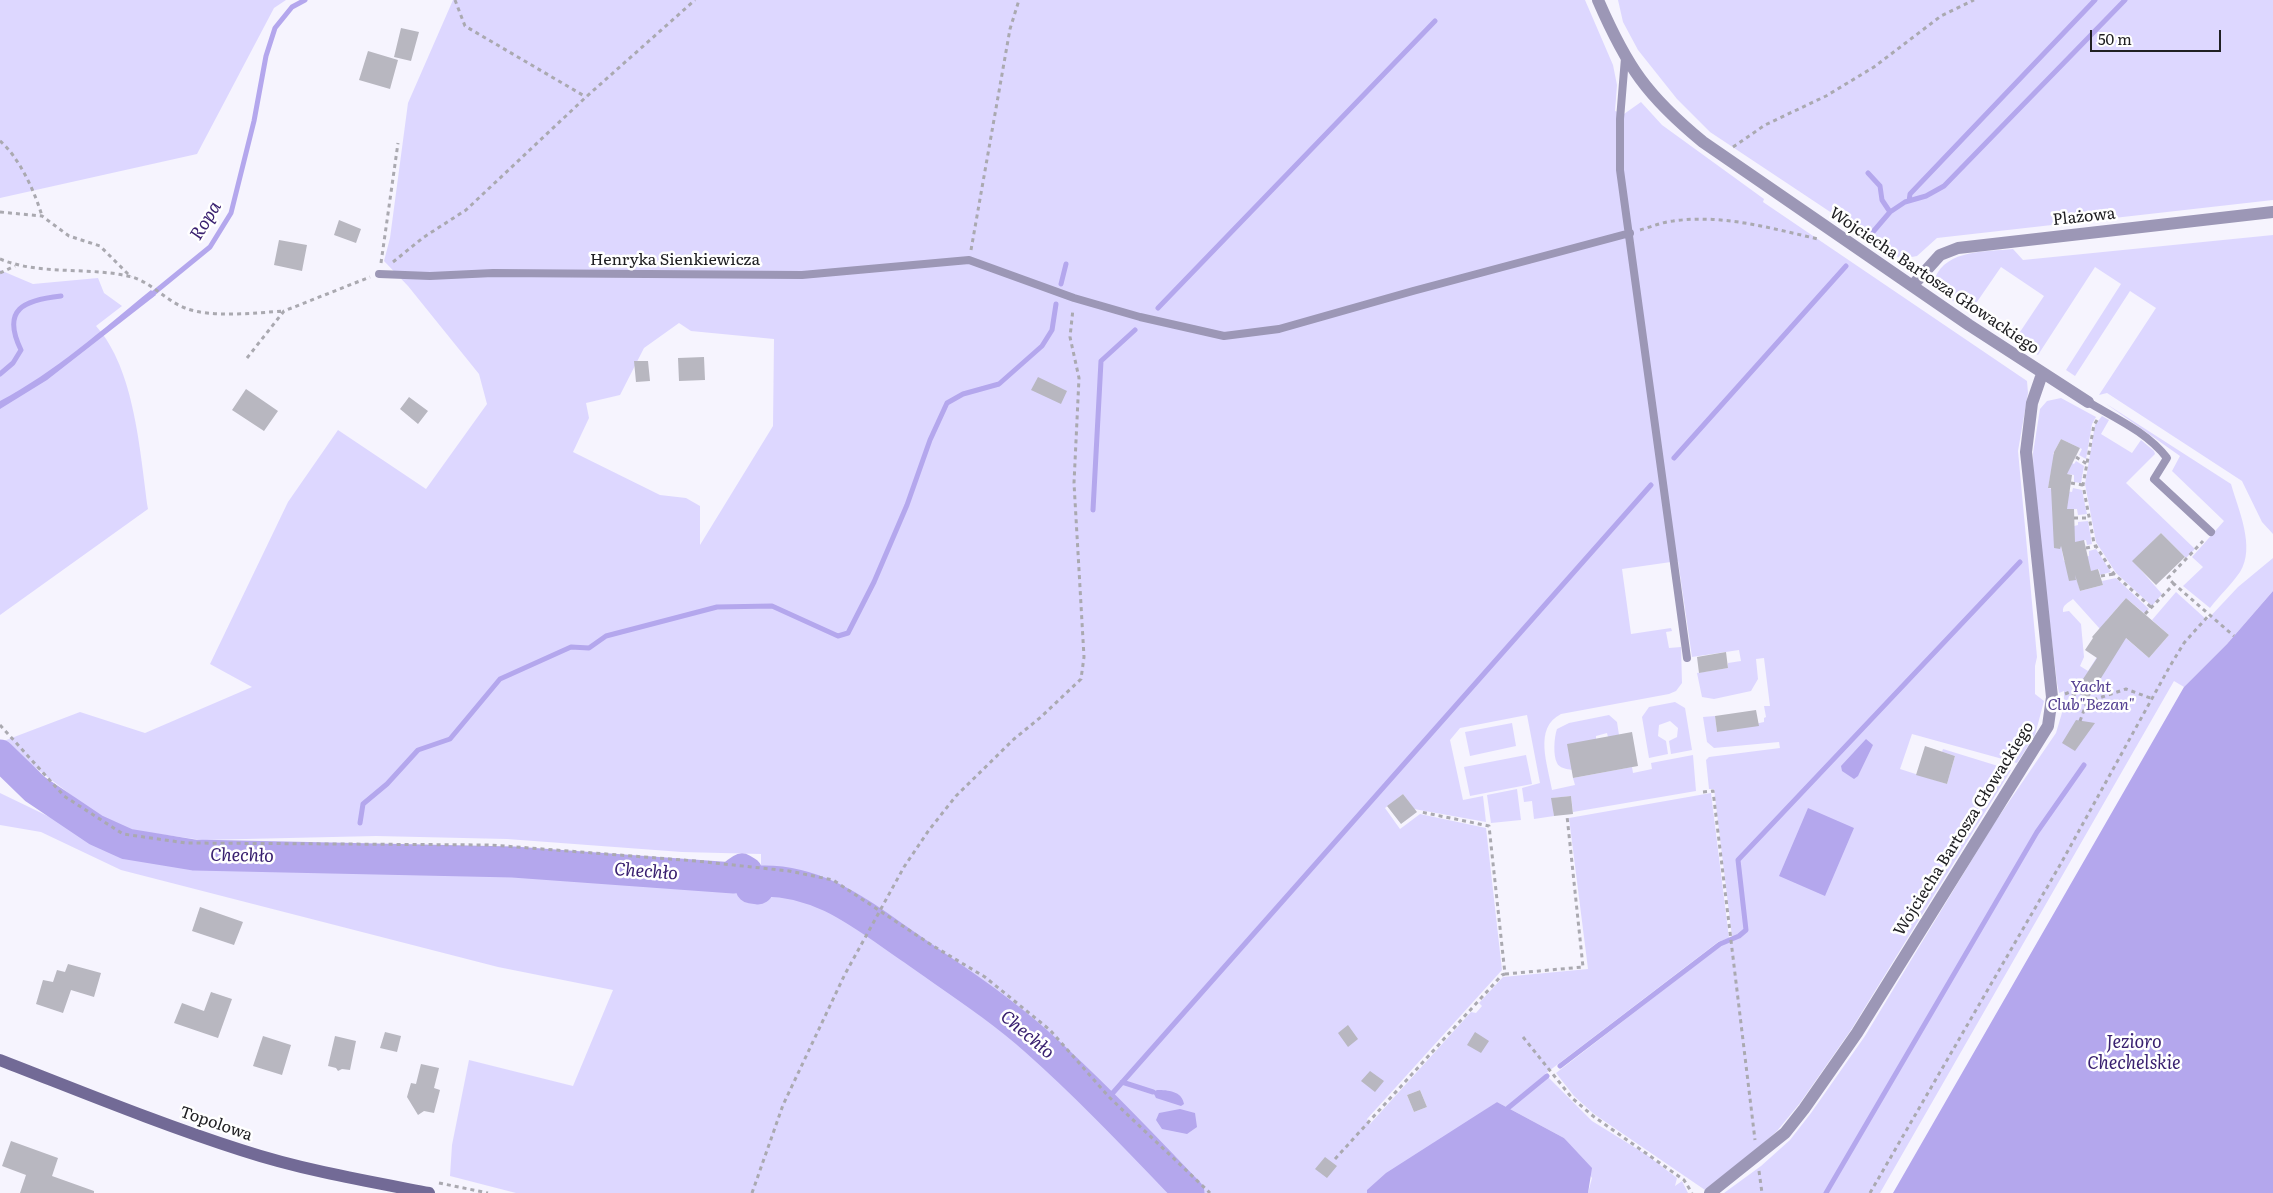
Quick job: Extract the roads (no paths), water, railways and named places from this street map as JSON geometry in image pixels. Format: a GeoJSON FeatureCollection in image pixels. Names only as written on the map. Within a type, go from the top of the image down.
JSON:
{"type":"FeatureCollection","features":[{"type":"Feature","properties":{"kind":"street","name":"Wojciecha Bartosza Głowackiego"},"geometry":{"type":"LineString","coordinates":[[1598,0],[1625,58],[1645,88],[1668,114],[1775,194],[1913,285],[2042,374],[2032,403],[2026,452],[2052,696],[2048,726],[1857,1033],[1804,1109],[1785,1133],[1710,1193]]}},
{"type":"Feature","properties":{"kind":"street","name":"Plażowa"},"geometry":{"type":"LineString","coordinates":[[1913,285],[1940,255],[1958,248],[2273,212]]}},
{"type":"Feature","properties":{"kind":"street"},"geometry":{"type":"LineString","coordinates":[[2042,374],[2088,402]]}},
{"type":"Feature","properties":{"kind":"street","name":"Topolowa"},"geometry":{"type":"LineString","coordinates":[[0,1060],[164,1124],[242,1151],[288,1164],[432,1187]]}},
{"type":"Feature","properties":{"kind":"lane"},"geometry":{"type":"LineString","coordinates":[[1625,58],[1620,119],[1620,170],[1687,658]]}},
{"type":"Feature","properties":{"kind":"lane","name":"Henryka Sienkiewicza"},"geometry":{"type":"LineString","coordinates":[[379,274],[430,276],[493,273],[802,275],[969,260],[1074,298],[1140,318],[1224,336],[1279,329],[1630,233]]}},
{"type":"Feature","properties":{"kind":"lane"},"geometry":{"type":"LineString","coordinates":[[2088,402],[2142,435],[2159,448],[2166,458],[2154,479],[2211,532]]}},
{"type":"Feature","properties":{"kind":"water"},"geometry":{"type":"Polygon","coordinates":[[[151,290],[156,295],[47,380],[0,409],[0,401],[40,377],[97,335],[151,290]]]}},
{"type":"Feature","properties":{"kind":"water","name":"Jezioro Chechelskie"},"geometry":{"type":"Polygon","coordinates":[[[2273,591],[2273,1193],[1893,1193],[2184,687],[2227,644],[2273,591]]]}},
{"type":"Feature","properties":{"kind":"water"},"geometry":{"type":"Polygon","coordinates":[[[1866,739],[1873,745],[1858,776],[1854,779],[1842,771],[1841,766],[1866,739]]]}},
{"type":"Feature","properties":{"kind":"water"},"geometry":{"type":"Polygon","coordinates":[[[1808,808],[1854,828],[1825,896],[1779,876],[1808,808]]]}},
{"type":"Feature","properties":{"kind":"water"},"geometry":{"type":"Polygon","coordinates":[[[1157,1090],[1170,1091],[1177,1094],[1184,1104],[1181,1106],[1156,1098],[1153,1092],[1157,1090]]]}},
{"type":"Feature","properties":{"kind":"water"},"geometry":{"type":"Polygon","coordinates":[[[1497,1102],[1564,1138],[1592,1168],[1588,1193],[1367,1193],[1367,1190],[1386,1173],[1497,1102]]]}},
{"type":"Feature","properties":{"kind":"water"},"geometry":{"type":"Polygon","coordinates":[[[1180,1109],[1195,1113],[1197,1127],[1187,1134],[1162,1129],[1156,1120],[1159,1113],[1180,1109]]]}},
{"type":"Feature","properties":{"kind":"waterway","name":"Ropa"},"geometry":{"type":"LineString","coordinates":[[150,296],[210,247],[231,213],[254,121],[266,56],[275,28],[292,7],[305,0]]}},
{"type":"Feature","properties":{"kind":"waterway"},"geometry":{"type":"LineString","coordinates":[[1909,201],[1910,194],[2095,0]]}},
{"type":"Feature","properties":{"kind":"waterway"},"geometry":{"type":"LineString","coordinates":[[1872,233],[1890,212],[1905,202],[1926,196],[1944,186],[2125,0]]}},
{"type":"Feature","properties":{"kind":"waterway"},"geometry":{"type":"LineString","coordinates":[[1158,308],[1435,21]]}},
{"type":"Feature","properties":{"kind":"waterway"},"geometry":{"type":"LineString","coordinates":[[1868,173],[1880,186],[1882,200],[1890,212]]}},
{"type":"Feature","properties":{"kind":"waterway"},"geometry":{"type":"LineString","coordinates":[[1061,284],[1066,264]]}},
{"type":"Feature","properties":{"kind":"waterway"},"geometry":{"type":"LineString","coordinates":[[1674,458],[1846,266]]}},
{"type":"Feature","properties":{"kind":"waterway"},"geometry":{"type":"LineString","coordinates":[[0,374],[13,363],[21,350],[15,336],[14,325],[15,316],[20,309],[36,300],[61,296]]}},
{"type":"Feature","properties":{"kind":"waterway"},"geometry":{"type":"LineString","coordinates":[[360,823],[363,804],[387,784],[418,750],[450,739],[500,679],[571,647],[589,648],[606,636],[717,607],[772,606],[838,636],[848,633],[874,582],[907,505],[930,440],[947,403],[963,394],[999,384],[1042,346],[1052,330],[1056,304]]}},
{"type":"Feature","properties":{"kind":"waterway"},"geometry":{"type":"LineString","coordinates":[[1093,510],[1101,361],[1135,330]]}},
{"type":"Feature","properties":{"kind":"waterway"},"geometry":{"type":"LineString","coordinates":[[1103,1104],[1651,485]]}},
{"type":"Feature","properties":{"kind":"waterway"},"geometry":{"type":"LineString","coordinates":[[1560,1066],[1720,944],[1739,936],[1746,930],[1738,860],[2020,562]]}},
{"type":"Feature","properties":{"kind":"waterway","name":"Chechło"},"geometry":{"type":"LineString","coordinates":[[0,755],[35,789],[96,830],[127,844],[194,855],[513,862],[734,878],[736,873],[742,869],[747,872],[751,888],[758,889],[760,881],[782,882],[803,886],[823,893],[877,925],[1006,1016],[1095,1096],[1189,1193]]}},
{"type":"Feature","properties":{"kind":"waterway"},"geometry":{"type":"LineString","coordinates":[[1826,1193],[2037,832],[2084,765]]}},
{"type":"Feature","properties":{"kind":"waterway"},"geometry":{"type":"LineString","coordinates":[[317,858],[322,849]]}},
{"type":"Feature","properties":{"kind":"waterway","name":"Chechło"},"geometry":{"type":"LineString","coordinates":[[311,864],[314,858]]}},
{"type":"Feature","properties":{"kind":"waterway"},"geometry":{"type":"LineString","coordinates":[[1508,1108],[1547,1076]]}},
{"type":"Feature","properties":{"kind":"waterway"},"geometry":{"type":"LineString","coordinates":[[1122,1082],[1153,1092]]}},
{"type":"Feature","properties":{"kind":"park label","name":"Yacht Club\"Bezan\""},"geometry":{"type":"Point","coordinates":[2091,696]}}]}
